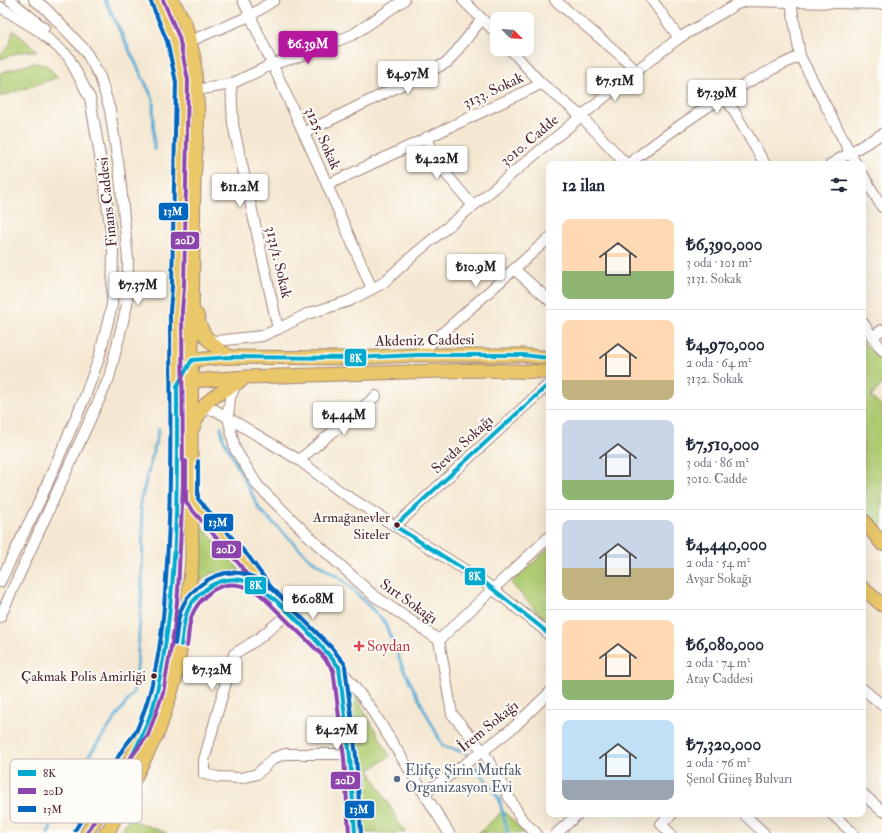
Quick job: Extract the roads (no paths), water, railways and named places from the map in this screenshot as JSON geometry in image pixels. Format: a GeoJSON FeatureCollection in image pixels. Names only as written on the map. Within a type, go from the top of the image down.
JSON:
{"type":"FeatureCollection","features":[{"type":"Feature","properties":{"kind":"main road"},"geometry":{"type":"LineString","coordinates":[[130,759],[143,732],[157,692],[168,629],[172,592],[177,483],[176,311],[178,287],[182,81],[173,40],[157,0]]}},
{"type":"Feature","properties":{"kind":"main road"},"geometry":{"type":"LineString","coordinates":[[142,764],[159,730],[175,680],[187,610],[192,561],[189,377],[192,360],[194,181],[198,112],[194,58],[185,23],[172,0]]}},
{"type":"Feature","properties":{"kind":"main road"},"geometry":{"type":"LineString","coordinates":[[193,293],[199,326],[206,338],[220,351],[230,357]]}},
{"type":"Feature","properties":{"kind":"main road"},"geometry":{"type":"LineString","coordinates":[[176,352],[183,369],[189,377]]}},
{"type":"Feature","properties":{"kind":"main road","name":"Akdeniz Caddesi"},"geometry":{"type":"LineString","coordinates":[[192,360],[230,357],[352,358],[418,355],[523,355],[546,358]]}},
{"type":"Feature","properties":{"kind":"main road","name":"Akdeniz Caddesi"},"geometry":{"type":"LineString","coordinates":[[189,377],[242,380],[473,370],[546,372]]}},
{"type":"Feature","properties":{"kind":"main road"},"geometry":{"type":"LineString","coordinates":[[177,386],[189,377]]}},
{"type":"Feature","properties":{"kind":"main road"},"geometry":{"type":"LineString","coordinates":[[191,438],[198,415],[214,396],[242,380]]}},
{"type":"Feature","properties":{"kind":"main road"},"geometry":{"type":"LineString","coordinates":[[192,501],[245,561],[266,591],[327,651],[339,667],[350,754],[355,833]]}},
{"type":"Feature","properties":{"kind":"main road"},"geometry":{"type":"LineString","coordinates":[[866,525],[882,544]]}},
{"type":"Feature","properties":{"kind":"main road"},"geometry":{"type":"LineString","coordinates":[[187,610],[202,591],[219,581],[233,578],[243,580],[266,591]]}},
{"type":"Feature","properties":{"kind":"main road"},"geometry":{"type":"LineString","coordinates":[[866,591],[882,605]]}},
{"type":"Feature","properties":{"kind":"main road"},"geometry":{"type":"LineString","coordinates":[[124,759],[143,732]]}},
{"type":"Feature","properties":{"kind":"main road"},"geometry":{"type":"LineString","coordinates":[[80,833],[87,823]]}},
{"type":"Feature","properties":{"kind":"main road"},"geometry":{"type":"LineString","coordinates":[[87,833],[93,823]]}},
{"type":"Feature","properties":{"kind":"main road"},"geometry":{"type":"LineString","coordinates":[[106,833],[112,823]]}},
{"type":"Feature","properties":{"kind":"street","name":"Finans Caddesi"},"geometry":{"type":"LineString","coordinates":[[0,582],[41,498],[84,399],[99,358],[112,305],[113,247],[90,98],[68,56],[48,32],[10,0]]}},
{"type":"Feature","properties":{"kind":"street","name":"Finans Caddesi"},"geometry":{"type":"LineString","coordinates":[[0,617],[109,378],[127,305],[128,260],[120,176],[110,110],[100,77],[85,50],[44,7],[34,0]]}},
{"type":"Feature","properties":{"kind":"street","name":"3125. Sokak"},"geometry":{"type":"LineString","coordinates":[[243,0],[304,133],[372,289]]}},
{"type":"Feature","properties":{"kind":"street"},"geometry":{"type":"LineString","coordinates":[[190,41],[250,16],[274,0]]}},
{"type":"Feature","properties":{"kind":"street"},"geometry":{"type":"LineString","coordinates":[[197,90],[231,84],[272,64],[298,57],[354,34],[404,0]]}},
{"type":"Feature","properties":{"kind":"street"},"geometry":{"type":"LineString","coordinates":[[463,0],[490,27]]}},
{"type":"Feature","properties":{"kind":"street"},"geometry":{"type":"LineString","coordinates":[[556,0],[620,55],[636,71]]}},
{"type":"Feature","properties":{"kind":"street"},"geometry":{"type":"LineString","coordinates":[[652,0],[679,38]]}},
{"type":"Feature","properties":{"kind":"street","name":"3010. Cadde"},"geometry":{"type":"LineString","coordinates":[[206,338],[216,341],[262,336],[307,314],[349,301],[383,283],[416,253],[636,71],[679,38],[736,2],[882,4]]}},
{"type":"Feature","properties":{"kind":"street"},"geometry":{"type":"LineString","coordinates":[[791,2],[800,56],[854,161]]}},
{"type":"Feature","properties":{"kind":"street","name":"Finans Caddesi"},"geometry":{"type":"LineString","coordinates":[[0,7],[39,31],[68,56]]}},
{"type":"Feature","properties":{"kind":"street"},"geometry":{"type":"LineString","coordinates":[[304,133],[448,62],[482,19]]}},
{"type":"Feature","properties":{"kind":"street"},"geometry":{"type":"LineString","coordinates":[[516,56],[541,84],[581,116],[624,161]]}},
{"type":"Feature","properties":{"kind":"street"},"geometry":{"type":"LineString","coordinates":[[631,161],[708,106],[776,66],[800,56]]}},
{"type":"Feature","properties":{"kind":"street","name":"3131/1. Sokak"},"geometry":{"type":"LineString","coordinates":[[231,84],[232,124],[278,329]]}},
{"type":"Feature","properties":{"kind":"street","name":"3133. Sokak"},"geometry":{"type":"LineString","coordinates":[[327,185],[541,84]]}},
{"type":"Feature","properties":{"kind":"street"},"geometry":{"type":"LineString","coordinates":[[725,96],[763,161]]}},
{"type":"Feature","properties":{"kind":"street"},"geometry":{"type":"LineString","coordinates":[[836,161],[882,134]]}},
{"type":"Feature","properties":{"kind":"street"},"geometry":{"type":"LineString","coordinates":[[427,137],[435,158],[447,176],[473,206]]}},
{"type":"Feature","properties":{"kind":"street"},"geometry":{"type":"LineString","coordinates":[[866,180],[882,207]]}},
{"type":"Feature","properties":{"kind":"street"},"geometry":{"type":"LineString","coordinates":[[418,355],[546,241]]}},
{"type":"Feature","properties":{"kind":"street"},"geometry":{"type":"LineString","coordinates":[[514,269],[546,297]]}},
{"type":"Feature","properties":{"kind":"street"},"geometry":{"type":"LineString","coordinates":[[866,328],[882,350]]}},
{"type":"Feature","properties":{"kind":"street"},"geometry":{"type":"LineString","coordinates":[[872,337],[882,330]]}},
{"type":"Feature","properties":{"kind":"street","name":"Sırt Sokağı"},"geometry":{"type":"LineString","coordinates":[[242,380],[230,398],[228,417],[235,449],[258,486],[373,595],[439,640],[452,714],[483,752],[522,820],[536,833]]}},
{"type":"Feature","properties":{"kind":"street","name":"Sevda Sokağı"},"geometry":{"type":"LineString","coordinates":[[396,526],[546,387]]}},
{"type":"Feature","properties":{"kind":"street"},"geometry":{"type":"LineString","coordinates":[[299,460],[376,396]]}},
{"type":"Feature","properties":{"kind":"street"},"geometry":{"type":"LineString","coordinates":[[198,415],[207,410],[215,410],[299,460],[341,492],[484,582],[546,632]]}},
{"type":"Feature","properties":{"kind":"street"},"geometry":{"type":"LineString","coordinates":[[439,640],[546,540]]}},
{"type":"Feature","properties":{"kind":"street"},"geometry":{"type":"LineString","coordinates":[[289,613],[258,639],[234,654],[204,760],[204,774],[218,777],[241,778],[257,774],[274,758],[285,754],[350,754]]}},
{"type":"Feature","properties":{"kind":"street"},"geometry":{"type":"LineString","coordinates":[[339,667],[370,707],[449,833]]}},
{"type":"Feature","properties":{"kind":"street"},"geometry":{"type":"LineString","coordinates":[[866,692],[882,705]]}},
{"type":"Feature","properties":{"kind":"street","name":"İrem Sokağı"},"geometry":{"type":"LineString","coordinates":[[425,793],[483,752],[514,727],[546,696]]}},
{"type":"Feature","properties":{"kind":"street"},"geometry":{"type":"LineString","coordinates":[[866,797],[882,811]]}},
{"type":"Feature","properties":{"kind":"street"},"geometry":{"type":"LineString","coordinates":[[557,833],[575,817]]}},
{"type":"Feature","properties":{"kind":"street"},"geometry":{"type":"LineString","coordinates":[[669,817],[661,824],[670,833]]}},
{"type":"Feature","properties":{"kind":"street"},"geometry":{"type":"LineString","coordinates":[[747,817],[764,833]]}},
{"type":"Feature","properties":{"kind":"street"},"geometry":{"type":"LineString","coordinates":[[835,817],[853,833]]}},
{"type":"Feature","properties":{"kind":"waterway"},"geometry":{"type":"LineString","coordinates":[[105,0],[153,99],[154,150]]}},
{"type":"Feature","properties":{"kind":"waterway"},"geometry":{"type":"LineString","coordinates":[[221,427],[223,438],[260,510],[310,559],[343,580],[384,621],[403,668],[443,746],[466,753]]}},
{"type":"Feature","properties":{"kind":"waterway"},"geometry":{"type":"LineString","coordinates":[[87,759],[133,693],[136,683],[142,586],[143,525],[140,504],[159,429]]}},
{"type":"Feature","properties":{"kind":"waterway"},"geometry":{"type":"LineString","coordinates":[[476,767],[499,799],[508,833]]}},
{"type":"Feature","properties":{"kind":"waterway"},"geometry":{"type":"LineString","coordinates":[[48,833],[53,823]]}},
{"type":"Feature","properties":{"kind":"place","name":"Armağanevler Siteler"},"geometry":{"type":"Point","coordinates":[397,525]}},
{"type":"Feature","properties":{"kind":"place","name":"Soydan"},"geometry":{"type":"Point","coordinates":[359,646]}},
{"type":"Feature","properties":{"kind":"place","name":"Çakmak Polis Amirliği"},"geometry":{"type":"Point","coordinates":[154,676]}},
{"type":"Feature","properties":{"kind":"place","name":"Elifçe Şirin Mutfak Organizasyon Evi"},"geometry":{"type":"Point","coordinates":[397,779]}}]}
